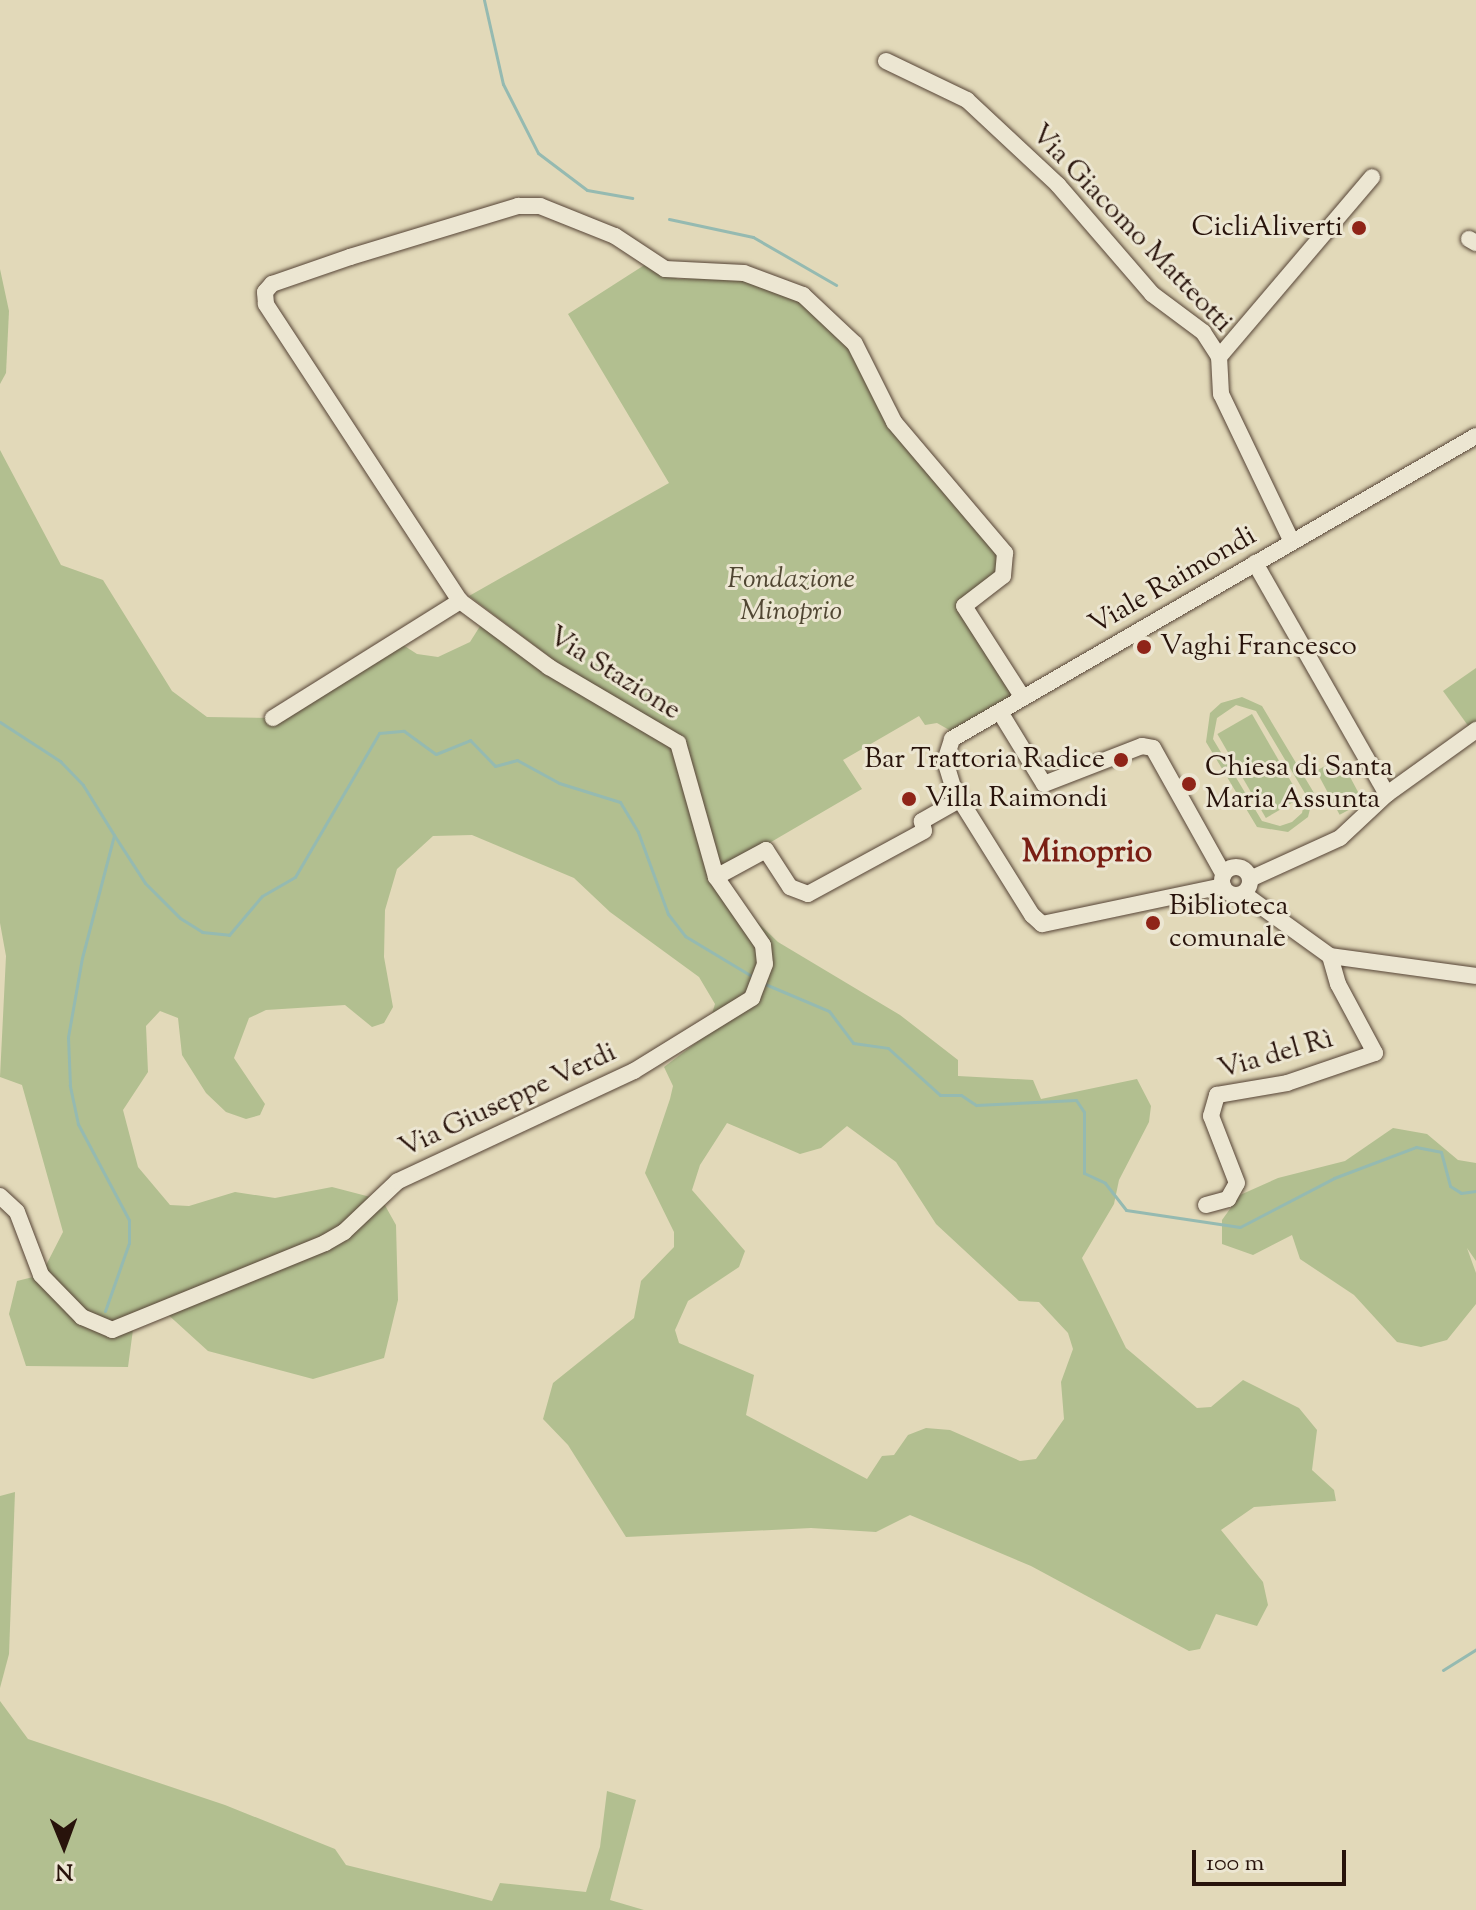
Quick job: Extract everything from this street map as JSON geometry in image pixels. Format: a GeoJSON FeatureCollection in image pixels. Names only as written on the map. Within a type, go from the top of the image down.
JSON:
{"type":"FeatureCollection","features":[{"type":"Feature","properties":{"kind":"street","name":"Via Giacomo Matteotti"},"geometry":{"type":"LineString","coordinates":[[886,61],[967,100],[1058,185],[1152,294],[1203,332],[1219,357],[1221,394],[1292,542]]}},
{"type":"Feature","properties":{"kind":"street","name":"Via Giacomo Matteotti"},"geometry":{"type":"LineString","coordinates":[[1219,357],[1372,177]]}},
{"type":"Feature","properties":{"kind":"street"},"geometry":{"type":"LineString","coordinates":[[273,718],[460,601],[266,304],[265,292],[272,284],[350,257],[518,206],[540,206],[615,236],[665,269],[744,273],[803,295],[833,318],[855,344],[894,422],[1005,553],[1003,576],[964,606],[1023,698]]}},
{"type":"Feature","properties":{"kind":"street","name":"Viale Raimondi"},"geometry":{"type":"LineString","coordinates":[[959,800],[947,772],[952,739],[1476,436]]}},
{"type":"Feature","properties":{"kind":"street"},"geometry":{"type":"LineString","coordinates":[[1255,563],[1387,794]]}},
{"type":"Feature","properties":{"kind":"street","name":"Via Stazione"},"geometry":{"type":"LineString","coordinates":[[460,601],[549,667],[678,743],[716,877]]}},
{"type":"Feature","properties":{"kind":"street"},"geometry":{"type":"LineString","coordinates":[[1000,712],[1044,784],[1133,749],[1153,748],[1231,895],[1340,838],[1387,794],[1476,730]]}},
{"type":"Feature","properties":{"kind":"street"},"geometry":{"type":"LineString","coordinates":[[716,877],[766,850],[790,887],[808,894],[924,831],[922,821],[959,800],[1032,915],[1042,924],[1223,881],[1238,867],[1247,886],[1330,956],[1476,976]]}},
{"type":"Feature","properties":{"kind":"street","name":"Via Giuseppe Verdi"},"geometry":{"type":"LineString","coordinates":[[0,1196],[17,1212],[41,1275],[56,1293],[93,1325],[112,1330],[325,1243],[344,1232],[398,1181],[634,1071],[752,998],[765,964],[758,936],[716,877]]}},
{"type":"Feature","properties":{"kind":"street","name":"Via del Rì"},"geometry":{"type":"LineString","coordinates":[[1206,1205],[1228,1199],[1237,1183],[1211,1116],[1217,1095],[1287,1083],[1375,1053],[1338,984],[1330,956]]}},
{"type":"Feature","properties":{"kind":"green space","name":"Fondazione Minoprio"},"geometry":{"type":"Polygon","coordinates":[[[646,264],[678,279],[728,276],[792,294],[850,348],[902,444],[998,552],[999,572],[959,606],[1016,693],[951,731],[937,723],[925,725],[919,716],[843,760],[862,789],[718,873],[679,743],[615,706],[469,596],[669,483],[568,314],[646,264]]]}},
{"type":"Feature","properties":{"kind":"green space"},"geometry":{"type":"Polygon","coordinates":[[[0,269],[9,311],[6,373],[0,384],[0,269]]]}},
{"type":"Feature","properties":{"kind":"green space"},"geometry":{"type":"Polygon","coordinates":[[[0,450],[61,565],[103,580],[172,691],[207,717],[273,718],[400,643],[417,654],[438,657],[470,642],[482,623],[676,744],[721,887],[778,942],[900,1015],[958,1060],[958,1076],[1033,1080],[1041,1099],[1137,1079],[1151,1106],[1149,1122],[1119,1180],[1114,1204],[1082,1258],[1126,1348],[1197,1408],[1211,1407],[1243,1380],[1299,1408],[1317,1430],[1312,1470],[1334,1490],[1336,1501],[1254,1507],[1221,1530],[1263,1582],[1268,1605],[1257,1626],[1216,1614],[1200,1649],[1189,1651],[1031,1566],[910,1515],[876,1532],[811,1528],[626,1537],[568,1445],[543,1419],[553,1383],[634,1318],[641,1281],[674,1247],[674,1232],[645,1173],[673,1086],[664,1067],[705,1036],[715,1004],[699,977],[610,912],[574,878],[472,835],[433,836],[397,869],[385,910],[384,957],[393,1007],[384,1023],[372,1027],[345,1005],[266,1010],[249,1018],[234,1058],[265,1104],[260,1115],[246,1119],[226,1112],[206,1093],[182,1055],[178,1018],[160,1011],[146,1026],[148,1072],[123,1110],[138,1167],[170,1205],[189,1206],[235,1192],[275,1198],[332,1187],[382,1200],[396,1225],[398,1300],[384,1358],[313,1379],[208,1351],[164,1311],[134,1322],[128,1367],[26,1366],[9,1314],[17,1281],[41,1275],[63,1232],[22,1085],[0,1077],[6,956],[0,923],[0,450]],[[727,1123],[700,1165],[692,1190],[745,1251],[739,1267],[688,1301],[675,1330],[679,1343],[754,1375],[746,1415],[867,1479],[882,1456],[894,1455],[908,1435],[926,1428],[950,1430],[1020,1461],[1036,1459],[1064,1419],[1061,1382],[1073,1349],[1068,1333],[1039,1302],[1019,1301],[936,1224],[896,1162],[847,1126],[821,1148],[800,1154],[727,1123]]]}},
{"type":"Feature","properties":{"kind":"green space"},"geometry":{"type":"Polygon","coordinates":[[[1476,668],[1476,723],[1469,727],[1443,691],[1476,668]]]}},
{"type":"Feature","properties":{"kind":"green space"},"geometry":{"type":"Polygon","coordinates":[[[1242,697],[1262,706],[1314,793],[1308,817],[1288,832],[1257,827],[1206,742],[1210,713],[1221,703],[1242,697]],[[1236,705],[1217,718],[1213,739],[1262,821],[1280,826],[1292,822],[1302,813],[1306,795],[1256,711],[1236,705]]]}},
{"type":"Feature","properties":{"kind":"green space"},"geometry":{"type":"Polygon","coordinates":[[[1252,714],[1300,798],[1266,818],[1217,734],[1252,714]]]}},
{"type":"Feature","properties":{"kind":"green space"},"geometry":{"type":"Polygon","coordinates":[[[1340,758],[1363,802],[1340,815],[1316,771],[1340,758]]]}},
{"type":"Feature","properties":{"kind":"green space"},"geometry":{"type":"Polygon","coordinates":[[[1393,1128],[1427,1134],[1458,1160],[1476,1163],[1476,1261],[1467,1248],[1476,1273],[1476,1304],[1447,1340],[1421,1347],[1397,1342],[1354,1295],[1300,1259],[1292,1235],[1253,1255],[1222,1244],[1222,1220],[1240,1195],[1278,1178],[1345,1161],[1393,1128]]]}},
{"type":"Feature","properties":{"kind":"green space"},"geometry":{"type":"Polygon","coordinates":[[[15,1492],[9,1654],[0,1688],[0,1496],[15,1492]]]}},
{"type":"Feature","properties":{"kind":"green space"},"geometry":{"type":"Polygon","coordinates":[[[0,1701],[28,1739],[225,1805],[335,1849],[346,1865],[492,1901],[500,1883],[586,1892],[600,1847],[607,1791],[636,1800],[610,1900],[644,1910],[0,1910],[0,1701]]]}},
{"type":"Feature","properties":{"kind":"waterway"},"geometry":{"type":"LineString","coordinates":[[484,0],[503,84],[538,153],[587,190],[632,198]]}},
{"type":"Feature","properties":{"kind":"waterway"},"geometry":{"type":"LineString","coordinates":[[669,219],[753,237],[836,285]]}},
{"type":"Feature","properties":{"kind":"waterway"},"geometry":{"type":"LineString","coordinates":[[0,722],[60,761],[83,785],[114,835]]}},
{"type":"Feature","properties":{"kind":"waterway"},"geometry":{"type":"LineString","coordinates":[[105,1311],[129,1243],[129,1220],[78,1124],[70,1085],[68,1037],[82,958],[114,835],[145,883],[180,918],[202,932],[229,935],[262,896],[295,877],[379,733],[404,731],[436,754],[470,740],[495,766],[517,760],[559,783],[620,802],[638,832],[668,914],[685,936],[755,978]]}},
{"type":"Feature","properties":{"kind":"waterway"},"geometry":{"type":"LineString","coordinates":[[765,984],[829,1011],[853,1043],[888,1048],[940,1095],[961,1095],[976,1105],[1076,1100],[1084,1112],[1084,1173],[1105,1183],[1126,1210],[1240,1227],[1334,1178],[1416,1147],[1441,1152],[1450,1186],[1461,1193],[1476,1191]]}},
{"type":"Feature","properties":{"kind":"waterway"},"geometry":{"type":"LineString","coordinates":[[1443,1670],[1476,1649]]}},
{"type":"Feature","properties":{"kind":"place","name":"CicliAliverti"},"geometry":{"type":"Point","coordinates":[1359,228]}},
{"type":"Feature","properties":{"kind":"place","name":"Vaghi Francesco"},"geometry":{"type":"Point","coordinates":[1144,647]}},
{"type":"Feature","properties":{"kind":"place","name":"Bar Trattoria Radice"},"geometry":{"type":"Point","coordinates":[1121,760]}},
{"type":"Feature","properties":{"kind":"place","name":"Chiesa di Santa Maria Assunta"},"geometry":{"type":"Point","coordinates":[1189,784]}},
{"type":"Feature","properties":{"kind":"place","name":"Villa Raimondi"},"geometry":{"type":"Point","coordinates":[909,799]}},
{"type":"Feature","properties":{"kind":"place","name":"Biblioteca comunale"},"geometry":{"type":"Point","coordinates":[1153,923]}},
{"type":"Feature","properties":{"kind":"district","name":"Minoprio"},"geometry":{"type":"Point","coordinates":[1087,853]}}]}
